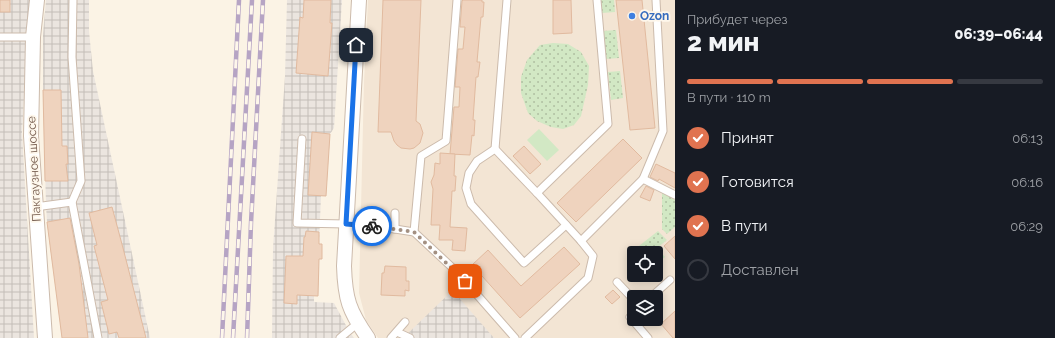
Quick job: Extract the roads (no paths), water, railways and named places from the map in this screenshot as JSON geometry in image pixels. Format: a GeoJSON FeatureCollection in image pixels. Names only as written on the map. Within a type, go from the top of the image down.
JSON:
{"type":"FeatureCollection","features":[{"type":"Feature","properties":{"kind":"street","name":"Пакгаузное шоссе"},"geometry":{"type":"LineString","coordinates":[[37,0],[33,37],[31,136],[45,338]]}},
{"type":"Feature","properties":{"kind":"street"},"geometry":{"type":"LineString","coordinates":[[359,0],[344,266],[345,288],[350,307],[368,338]]}},
{"type":"Feature","properties":{"kind":"lane"},"geometry":{"type":"LineString","coordinates":[[73,0],[72,57],[81,182],[72,202],[98,338]]}},
{"type":"Feature","properties":{"kind":"lane"},"geometry":{"type":"LineString","coordinates":[[414,232],[421,156],[446,141],[456,0]]}},
{"type":"Feature","properties":{"kind":"lane"},"geometry":{"type":"LineString","coordinates":[[507,0],[495,149],[537,193],[593,256],[588,278],[525,338]]}},
{"type":"Feature","properties":{"kind":"lane"},"geometry":{"type":"LineString","coordinates":[[537,193],[608,124],[597,0]]}},
{"type":"Feature","properties":{"kind":"lane"},"geometry":{"type":"LineString","coordinates":[[581,242],[643,179],[663,131],[656,0]]}},
{"type":"Feature","properties":{"kind":"lane"},"geometry":{"type":"LineString","coordinates":[[0,37],[33,37]]}},
{"type":"Feature","properties":{"kind":"lane"},"geometry":{"type":"LineString","coordinates":[[302,139],[297,223],[346,224],[395,228],[414,232],[461,277],[515,338]]}},
{"type":"Feature","properties":{"kind":"lane"},"geometry":{"type":"LineString","coordinates":[[495,149],[477,161],[469,173],[466,188],[471,204],[524,264],[566,225]]}},
{"type":"Feature","properties":{"kind":"lane"},"geometry":{"type":"LineString","coordinates":[[643,179],[675,195]]}},
{"type":"Feature","properties":{"kind":"lane"},"geometry":{"type":"LineString","coordinates":[[35,207],[72,202]]}},
{"type":"Feature","properties":{"kind":"lane"},"geometry":{"type":"LineString","coordinates":[[395,213],[395,228]]}},
{"type":"Feature","properties":{"kind":"lane"},"geometry":{"type":"LineString","coordinates":[[659,290],[670,280]]}},
{"type":"Feature","properties":{"kind":"lane"},"geometry":{"type":"LineString","coordinates":[[617,282],[627,293]]}},
{"type":"Feature","properties":{"kind":"lane"},"geometry":{"type":"LineString","coordinates":[[391,338],[405,322]]}},
{"type":"Feature","properties":{"kind":"lane"},"geometry":{"type":"LineString","coordinates":[[340,338],[358,323]]}},
{"type":"Feature","properties":{"kind":"lane"},"geometry":{"type":"LineString","coordinates":[[638,326],[648,338]]}},
{"type":"Feature","properties":{"kind":"lane"},"geometry":{"type":"LineString","coordinates":[[397,332],[410,338]]}},
{"type":"Feature","properties":{"kind":"railway"},"geometry":{"type":"LineString","coordinates":[[222,338],[239,0]]}},
{"type":"Feature","properties":{"kind":"railway"},"geometry":{"type":"LineString","coordinates":[[233,338],[252,0]]}},
{"type":"Feature","properties":{"kind":"railway"},"geometry":{"type":"LineString","coordinates":[[247,338],[251,223],[263,0]]}},
{"type":"Feature","properties":{"kind":"place","name":"Ozon"},"geometry":{"type":"Point","coordinates":[632,16]}}]}
